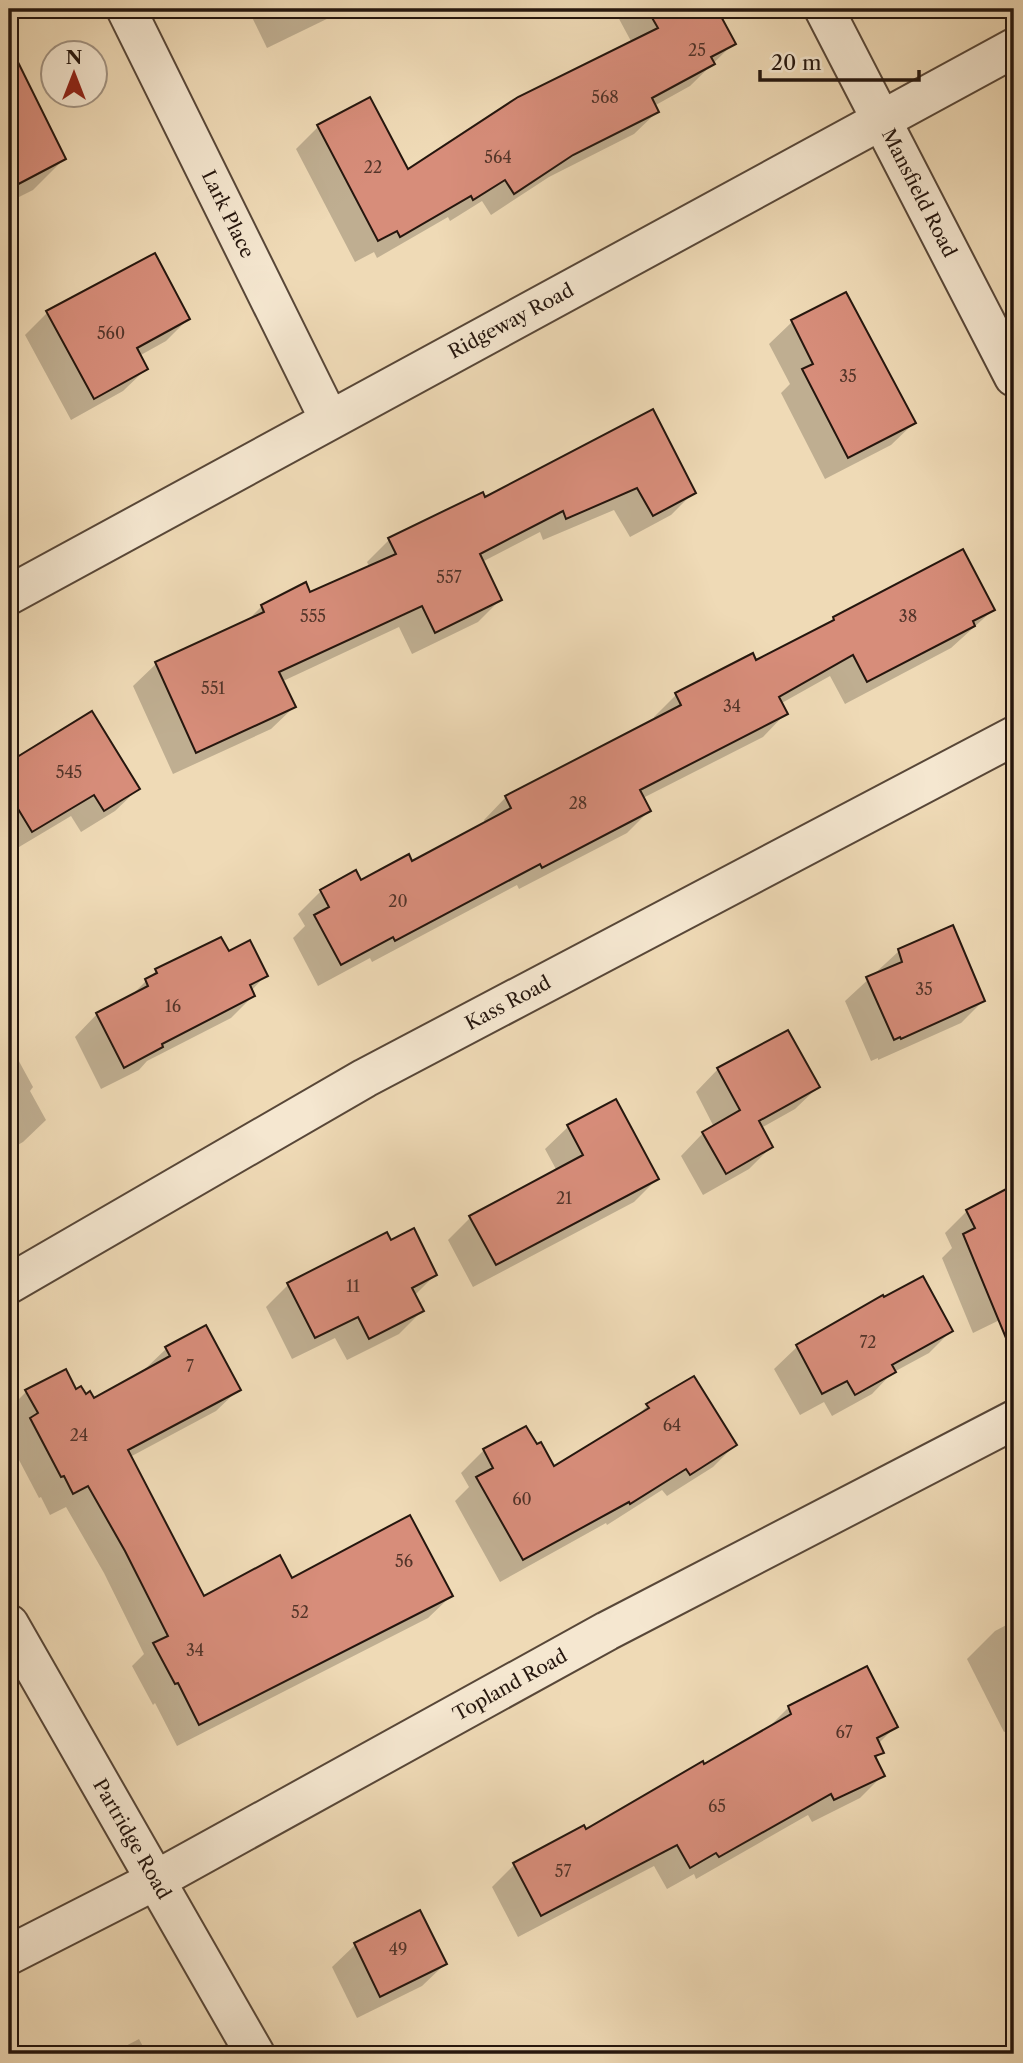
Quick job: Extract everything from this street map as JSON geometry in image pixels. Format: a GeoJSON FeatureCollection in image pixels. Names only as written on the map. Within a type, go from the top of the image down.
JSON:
{"type":"FeatureCollection","features":[{"type":"Feature","properties":{"kind":"street","name":"Lark Place"},"geometry":{"type":"LineString","coordinates":[[127,9],[329,419]]}},
{"type":"Feature","properties":{"kind":"street","name":"Mansfield Road"},"geometry":{"type":"LineString","coordinates":[[824,9],[1014,377]]}},
{"type":"Feature","properties":{"kind":"street","name":"Ridgeway Road"},"geometry":{"type":"LineString","coordinates":[[9,595],[1014,48]]}},
{"type":"Feature","properties":{"kind":"street","name":"Kass Road"},"geometry":{"type":"LineString","coordinates":[[9,1284],[365,1079],[1014,736]]}},
{"type":"Feature","properties":{"kind":"street","name":"Topland Road"},"geometry":{"type":"LineString","coordinates":[[9,1955],[156,1880],[607,1631],[1014,1420]]}},
{"type":"Feature","properties":{"kind":"street","name":"Partridge Road"},"geometry":{"type":"LineString","coordinates":[[9,1625],[256,2054]]}},
{"type":"Feature","properties":{"kind":"building"},"geometry":{"type":"Polygon","coordinates":[[[647,9],[717,9],[736,44],[711,57],[715,64],[652,98],[659,112],[573,155],[514,194],[505,180],[473,200],[471,196],[400,237],[397,231],[378,241],[317,125],[370,97],[408,169],[518,97],[658,28],[647,9]]]}},
{"type":"Feature","properties":{"kind":"building"},"geometry":{"type":"Polygon","coordinates":[[[9,44],[38,103],[38,108],[41,108],[66,159],[9,189],[9,44]]]}},
{"type":"Feature","properties":{"kind":"building"},"geometry":{"type":"Polygon","coordinates":[[[155,253],[190,319],[137,348],[148,369],[94,399],[46,311],[155,253]]]}},
{"type":"Feature","properties":{"kind":"building"},"geometry":{"type":"Polygon","coordinates":[[[846,292],[916,423],[848,458],[802,369],[813,364],[791,320],[846,292]]]}},
{"type":"Feature","properties":{"kind":"building"},"geometry":{"type":"Polygon","coordinates":[[[653,409],[696,493],[653,516],[637,488],[566,519],[563,511],[480,554],[502,600],[435,633],[422,606],[279,672],[296,707],[196,753],[155,662],[264,612],[261,605],[306,582],[310,592],[396,554],[388,538],[483,492],[485,497],[653,409]]]}},
{"type":"Feature","properties":{"kind":"building"},"geometry":{"type":"Polygon","coordinates":[[[963,549],[995,610],[973,621],[975,626],[867,682],[853,655],[779,697],[788,714],[640,790],[651,811],[542,868],[540,864],[395,941],[393,937],[341,965],[314,915],[329,907],[320,890],[356,870],[361,880],[409,854],[412,861],[511,808],[505,796],[681,705],[675,693],[753,653],[756,660],[963,549]]]}},
{"type":"Feature","properties":{"kind":"building"},"geometry":{"type":"Polygon","coordinates":[[[92,711],[140,789],[104,811],[94,795],[32,832],[9,794],[9,762],[92,711]]]}},
{"type":"Feature","properties":{"kind":"building"},"geometry":{"type":"Polygon","coordinates":[[[953,925],[985,1001],[894,1040],[866,977],[902,962],[898,949],[953,925]]]}},
{"type":"Feature","properties":{"kind":"building"},"geometry":{"type":"Polygon","coordinates":[[[221,937],[229,951],[250,940],[268,976],[250,985],[255,996],[162,1044],[163,1047],[124,1068],[96,1013],[148,986],[145,979],[157,973],[155,969],[221,937]]]}},
{"type":"Feature","properties":{"kind":"building"},"geometry":{"type":"Polygon","coordinates":[[[788,1030],[820,1087],[759,1121],[773,1147],[726,1174],[702,1132],[740,1110],[717,1068],[788,1030]]]}},
{"type":"Feature","properties":{"kind":"building"},"geometry":{"type":"Polygon","coordinates":[[[616,1099],[659,1179],[496,1265],[469,1216],[583,1155],[567,1125],[616,1099]]]}},
{"type":"Feature","properties":{"kind":"building"},"geometry":{"type":"Polygon","coordinates":[[[1014,1185],[1013,1355],[963,1234],[975,1228],[966,1210],[1014,1185]]]}},
{"type":"Feature","properties":{"kind":"building"},"geometry":{"type":"Polygon","coordinates":[[[414,1228],[437,1275],[412,1288],[424,1311],[369,1339],[358,1317],[315,1338],[287,1283],[387,1232],[391,1240],[414,1228]]]}},
{"type":"Feature","properties":{"kind":"building"},"geometry":{"type":"Polygon","coordinates":[[[923,1276],[953,1331],[892,1365],[896,1372],[855,1395],[847,1381],[822,1394],[796,1345],[883,1295],[884,1297],[923,1276]]]}},
{"type":"Feature","properties":{"kind":"building"},"geometry":{"type":"Polygon","coordinates":[[[206,1325],[241,1390],[128,1450],[204,1596],[280,1555],[292,1578],[410,1515],[453,1596],[199,1725],[178,1683],[175,1684],[153,1643],[168,1636],[125,1551],[88,1486],[73,1494],[64,1476],[61,1477],[30,1418],[38,1413],[25,1390],[66,1369],[76,1389],[81,1386],[86,1394],[90,1391],[94,1398],[170,1356],[165,1347],[206,1325]]]}},
{"type":"Feature","properties":{"kind":"building"},"geometry":{"type":"Polygon","coordinates":[[[694,1376],[737,1445],[690,1475],[686,1469],[630,1504],[629,1502],[523,1560],[476,1477],[493,1468],[483,1449],[526,1426],[537,1444],[541,1442],[554,1466],[649,1408],[646,1404],[694,1376]]]}},
{"type":"Feature","properties":{"kind":"building"},"geometry":{"type":"Polygon","coordinates":[[[867,1666],[898,1727],[877,1738],[884,1753],[875,1756],[885,1776],[834,1800],[831,1794],[719,1857],[716,1853],[690,1868],[677,1845],[541,1916],[513,1863],[584,1825],[586,1829],[703,1761],[704,1764],[791,1714],[788,1706],[867,1666]]]}},
{"type":"Feature","properties":{"kind":"building"},"geometry":{"type":"Polygon","coordinates":[[[420,1910],[447,1964],[380,1997],[354,1943],[420,1910]]]}}]}
